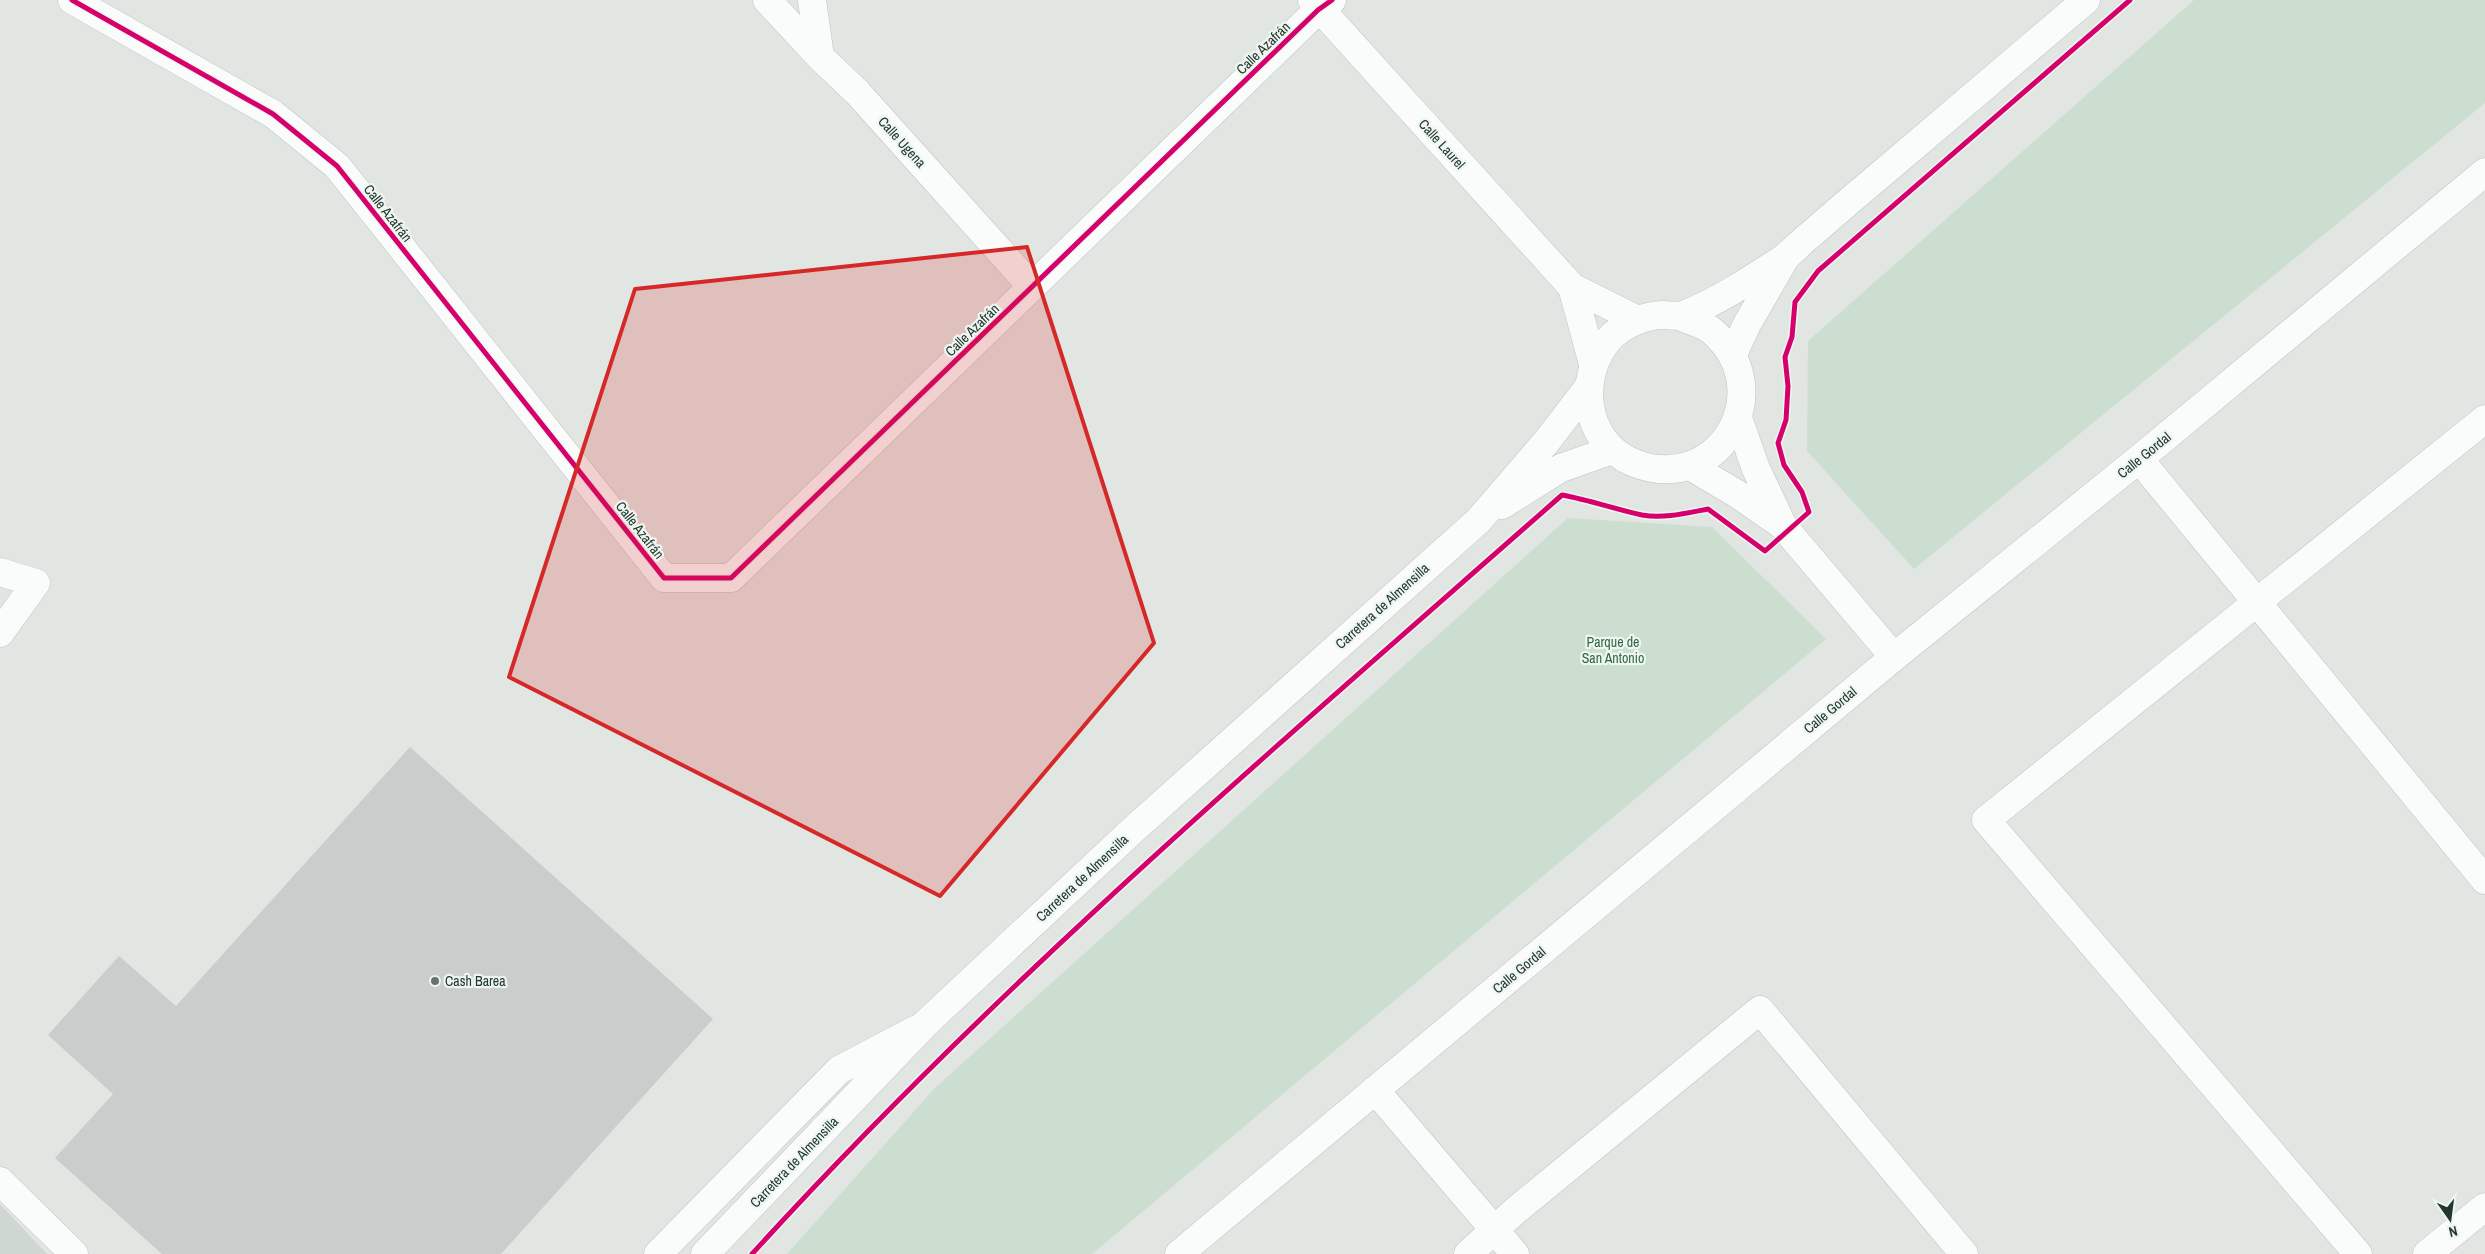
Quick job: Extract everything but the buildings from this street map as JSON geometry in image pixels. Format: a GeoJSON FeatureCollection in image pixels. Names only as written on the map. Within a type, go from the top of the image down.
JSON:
{"type":"FeatureCollection","features":[{"type":"Feature","properties":{"kind":"street","name":"Calle Azafrán"},"geometry":{"type":"LineString","coordinates":[[72,0],[274,114],[337,166],[664,578],[730,578],[1032,287],[1321,3]]}},
{"type":"Feature","properties":{"kind":"street","name":"Calle Ugena"},"geometry":{"type":"LineString","coordinates":[[767,0],[820,57],[858,92],[1032,287]]}},
{"type":"Feature","properties":{"kind":"street"},"geometry":{"type":"LineString","coordinates":[[812,0],[820,57]]}},
{"type":"Feature","properties":{"kind":"street"},"geometry":{"type":"LineString","coordinates":[[1680,316],[1725,293],[1786,256],[2086,0]]}},
{"type":"Feature","properties":{"kind":"street","name":"Calle Laurel"},"geometry":{"type":"LineString","coordinates":[[1321,3],[1572,287],[1638,320]]}},
{"type":"Feature","properties":{"kind":"street","name":"Calle Gordal"},"geometry":{"type":"LineString","coordinates":[[1179,1254],[1894,657],[2139,459],[2485,172]]}},
{"type":"Feature","properties":{"kind":"street"},"geometry":{"type":"LineString","coordinates":[[1733,354],[1747,324],[1786,256]]}},
{"type":"Feature","properties":{"kind":"street","name":"Calle Laurel"},"geometry":{"type":"LineString","coordinates":[[1572,287],[1590,377]]}},
{"type":"Feature","properties":{"kind":"street"},"geometry":{"type":"LineString","coordinates":[[1652,316],[1680,316],[1711,330],[1733,354],[1742,386],[1738,418],[1727,439],[1710,455],[1690,466],[1669,470],[1649,468],[1629,461],[1612,450],[1593,422],[1590,377],[1610,337],[1638,320],[1652,316]]}},
{"type":"Feature","properties":{"kind":"street","name":"Carretera de Almensilla"},"geometry":{"type":"LineString","coordinates":[[705,1254],[925,1024],[1134,830],[1478,521],[1547,441],[1590,377]]}},
{"type":"Feature","properties":{"kind":"street"},"geometry":{"type":"LineString","coordinates":[[1738,418],[1756,469],[1784,526],[1894,657]]}},
{"type":"Feature","properties":{"kind":"street"},"geometry":{"type":"LineString","coordinates":[[2358,1254],[1986,820],[2485,419]]}},
{"type":"Feature","properties":{"kind":"street","name":"Carretera de Almensilla"},"geometry":{"type":"LineString","coordinates":[[1478,521],[1561,468],[1612,450]]}},
{"type":"Feature","properties":{"kind":"street"},"geometry":{"type":"LineString","coordinates":[[2139,459],[2485,880]]}},
{"type":"Feature","properties":{"kind":"street"},"geometry":{"type":"LineString","coordinates":[[1690,466],[1739,495],[1784,526]]}},
{"type":"Feature","properties":{"kind":"street"},"geometry":{"type":"LineString","coordinates":[[0,572],[36,583],[0,633]]}},
{"type":"Feature","properties":{"kind":"street"},"geometry":{"type":"LineString","coordinates":[[1468,1254],[1495,1229],[1760,1010],[1964,1254]]}},
{"type":"Feature","properties":{"kind":"street"},"geometry":{"type":"LineString","coordinates":[[658,1254],[839,1070],[925,1024]]}},
{"type":"Feature","properties":{"kind":"street"},"geometry":{"type":"LineString","coordinates":[[1375,1090],[1515,1254]]}},
{"type":"Feature","properties":{"kind":"street"},"geometry":{"type":"LineString","coordinates":[[0,1181],[74,1254]]}},
{"type":"Feature","properties":{"kind":"street"},"geometry":{"type":"LineString","coordinates":[[2427,1254],[2485,1207]]}},
{"type":"Feature","properties":{"kind":"highlighted area"},"geometry":{"type":"Polygon","coordinates":[[[1027,247],[1154,643],[940,896],[509,677],[635,289],[1027,247]]]}},
{"type":"Feature","properties":{"kind":"shaded area"},"geometry":{"type":"Polygon","coordinates":[[[0,1204],[47,1254],[0,1254],[0,1204]]]}},
{"type":"Feature","properties":{"kind":"green space"},"geometry":{"type":"Polygon","coordinates":[[[2194,0],[2485,0],[2485,103],[1914,569],[1807,451],[1808,341],[2194,0]]]}},
{"type":"Feature","properties":{"kind":"green space","name":"Parque de San Antonio"},"geometry":{"type":"Polygon","coordinates":[[[1568,518],[1712,527],[1826,639],[1092,1254],[787,1254],[935,1088],[1568,518]]]}},
{"type":"Feature","properties":{"kind":"cycle path"},"geometry":{"type":"LineString","coordinates":[[72,0],[273,114],[337,166],[664,578],[731,578],[1318,10],[1332,0]]}},
{"type":"Feature","properties":{"kind":"cycle path"},"geometry":{"type":"LineString","coordinates":[[752,1254],[847,1153],[1044,958],[1353,678],[1562,495],[1650,516],[1675,515],[1708,509],[1765,551],[1809,512],[1802,492],[1784,465],[1778,443],[1786,420],[1788,386],[1785,357],[1792,337],[1795,302],[1818,271],[2130,0]]}},
{"type":"Feature","properties":{"kind":"place","name":"Cash Barea"},"geometry":{"type":"Point","coordinates":[435,981]}}]}
